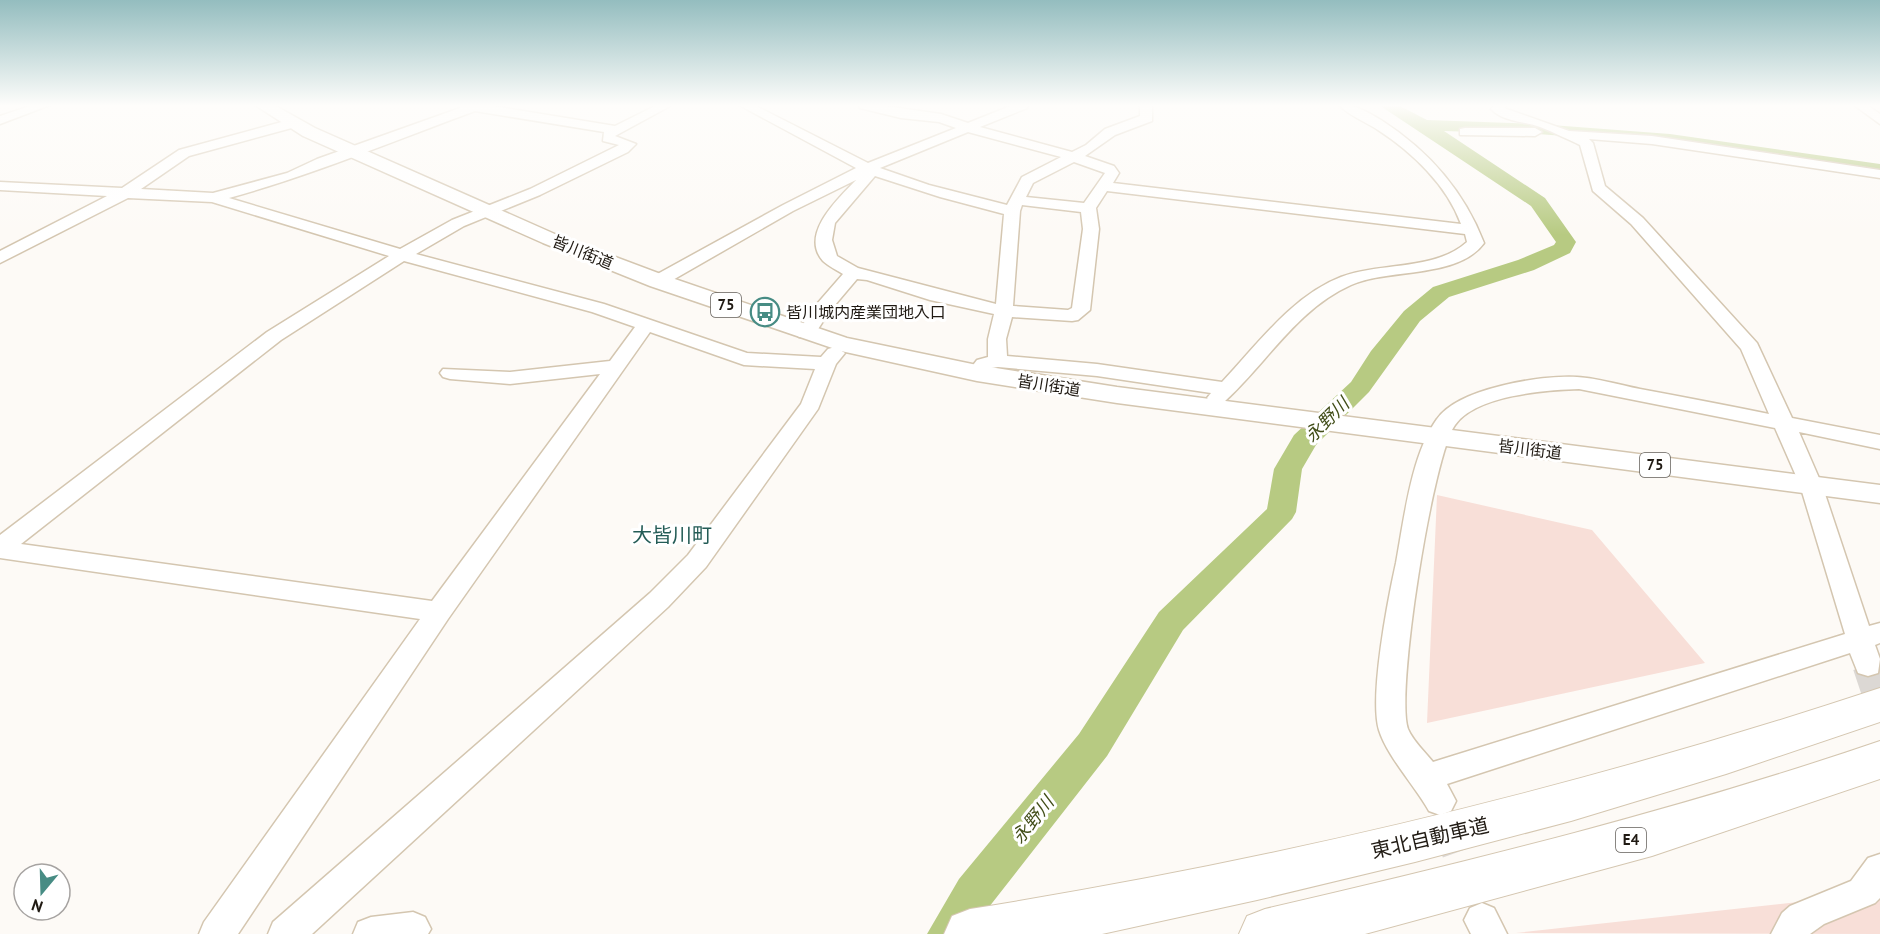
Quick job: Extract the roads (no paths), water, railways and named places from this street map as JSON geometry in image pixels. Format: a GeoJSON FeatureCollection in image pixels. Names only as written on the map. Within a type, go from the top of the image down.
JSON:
{"type":"FeatureCollection","features":[{"type":"Feature","properties":{"kind":"highway","name":"東北自動車道"},"geometry":{"type":"LineString","coordinates":[[970,934],[1044,921],[1381,850],[1503,821],[1629,786],[1797,734],[1872,661]]}},
{"type":"Feature","properties":{"kind":"highway","name":"E4"},"geometry":{"type":"LineString","coordinates":[[1264,934],[1531,869],[1666,830],[1880,759]]}},
{"type":"Feature","properties":{"kind":"main road","name":"皆川街道"},"geometry":{"type":"LineString","coordinates":[[347,149],[487,211],[658,281],[806,333],[834,353],[1218,402],[1435,437],[1880,494]]}},
{"type":"Feature","properties":{"kind":"street"},"geometry":{"type":"LineString","coordinates":[[0,258],[127,192],[184,153],[200,149]]}},
{"type":"Feature","properties":{"kind":"street"},"geometry":{"type":"LineString","coordinates":[[213,198],[292,176],[363,149]]}},
{"type":"Feature","properties":{"kind":"street"},"geometry":{"type":"LineString","coordinates":[[0,549],[274,336],[402,255],[458,223],[535,192],[623,149]]}},
{"type":"Feature","properties":{"kind":"street"},"geometry":{"type":"LineString","coordinates":[[830,149],[870,169],[953,197],[1014,205],[1088,208]]}},
{"type":"Feature","properties":{"kind":"street"},"geometry":{"type":"LineString","coordinates":[[658,281],[788,208],[918,149]]}},
{"type":"Feature","properties":{"kind":"street"},"geometry":{"type":"LineString","coordinates":[[870,169],[827,222],[824,240],[829,258],[853,273],[869,275],[936,296],[1004,311],[1072,316],[1081,310],[1091,229],[1088,208],[1112,173],[1109,169],[1044,149]]}},
{"type":"Feature","properties":{"kind":"street"},"geometry":{"type":"LineString","coordinates":[[998,361],[997,339],[1004,311],[1014,205],[1027,180],[1090,149]]}},
{"type":"Feature","properties":{"kind":"street"},"geometry":{"type":"LineString","coordinates":[[977,373],[984,364],[998,361],[1097,370],[1218,402],[1286,325],[1321,295],[1365,274],[1461,255],[1476,243],[1472,230],[1447,185],[1427,161],[1411,149]]}},
{"type":"Feature","properties":{"kind":"street"},"geometry":{"type":"LineString","coordinates":[[1589,149],[1598,188],[1637,221],[1750,347],[1785,425],[1811,485],[1872,661],[1433,789],[1394,729],[1391,688],[1399,617],[1435,437],[1448,419],[1487,396],[1557,382],[1579,383],[1785,425],[1880,442]]}},
{"type":"Feature","properties":{"kind":"street"},"geometry":{"type":"LineString","coordinates":[[1708,149],[1880,174]]}},
{"type":"Feature","properties":{"kind":"street"},"geometry":{"type":"LineString","coordinates":[[0,186],[213,198],[402,255],[598,308],[744,359],[798,364],[834,353]]}},
{"type":"Feature","properties":{"kind":"street"},"geometry":{"type":"LineString","coordinates":[[1104,186],[1472,230]]}},
{"type":"Feature","properties":{"kind":"street"},"geometry":{"type":"LineString","coordinates":[[806,333],[822,309],[853,273]]}},
{"type":"Feature","properties":{"kind":"street"},"geometry":{"type":"LineString","coordinates":[[217,934],[438,612],[646,325]]}},
{"type":"Feature","properties":{"kind":"street"},"geometry":{"type":"LineString","coordinates":[[286,934],[659,600],[697,561],[811,405],[834,353]]}},
{"type":"Feature","properties":{"kind":"street"},"geometry":{"type":"LineString","coordinates":[[450,373],[510,378],[616,366]]}},
{"type":"Feature","properties":{"kind":"street"},"geometry":{"type":"LineString","coordinates":[[0,549],[438,612]]}},
{"type":"Feature","properties":{"kind":"street"},"geometry":{"type":"LineString","coordinates":[[1789,934],[1792,928],[1807,916],[1864,891],[1880,869]]}},
{"type":"Feature","properties":{"kind":"street"},"geometry":{"type":"LineString","coordinates":[[371,934],[413,929]]}},
{"type":"Feature","properties":{"kind":"waterway","name":"永野川"},"geometry":{"type":"LineString","coordinates":[[949,934],[974,893],[1045,808],[1093,745],[1171,621],[1281,512],[1288,469],[1304,441],[1360,387],[1380,356],[1412,316],[1441,292],[1526,265],[1563,249],[1566,242],[1538,202],[1459,149]]}},
{"type":"Feature","properties":{"kind":"waterway"},"geometry":{"type":"LineString","coordinates":[[1737,149],[1880,169]]}},
{"type":"Feature","properties":{"kind":"tunnel"},"geometry":{"type":"LineString","coordinates":[[1868,665],[1880,701]]}},
{"type":"Feature","properties":{"kind":"tunnel"},"geometry":{"type":"LineString","coordinates":[[1447,823],[1471,890]]}},
{"type":"Feature","properties":{"kind":"place","name":"皆川城内産業団地入口"},"geometry":{"type":"Point","coordinates":[765,312]}},
{"type":"Feature","properties":{"kind":"district","name":"大皆川町"},"geometry":{"type":"Point","coordinates":[672,535]}}]}
